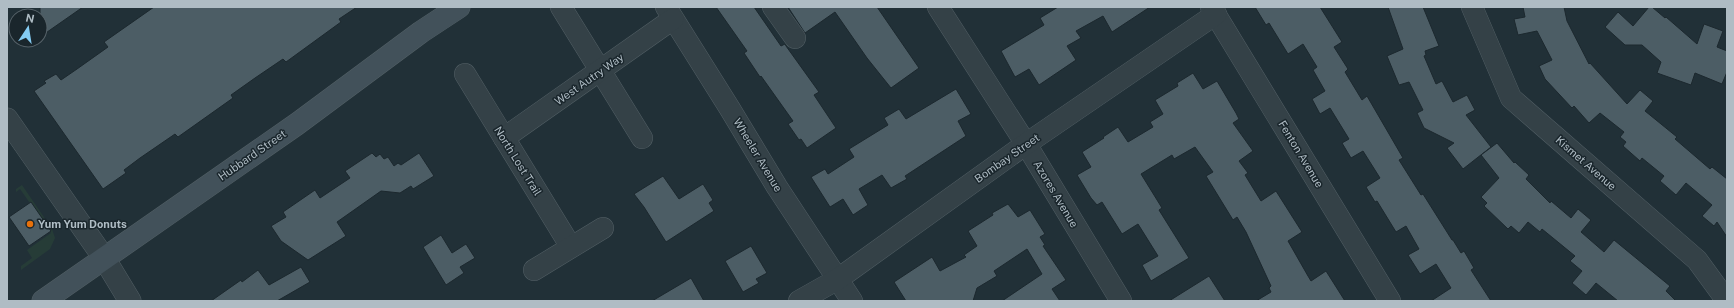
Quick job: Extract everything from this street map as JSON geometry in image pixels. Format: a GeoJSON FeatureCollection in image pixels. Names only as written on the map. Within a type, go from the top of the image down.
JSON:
{"type":"FeatureCollection","features":[{"type":"Feature","properties":{"kind":"main road","name":"Hubbard Street"},"geometry":{"type":"LineString","coordinates":[[42,301],[297,124],[421,32],[459,7]]}},
{"type":"Feature","properties":{"kind":"street"},"geometry":{"type":"LineString","coordinates":[[561,7],[642,138]]}},
{"type":"Feature","properties":{"kind":"street"},"geometry":{"type":"LineString","coordinates":[[773,7],[795,38]]}},
{"type":"Feature","properties":{"kind":"street","name":"Azores Avenue"},"geometry":{"type":"LineString","coordinates":[[938,7],[1026,144],[1121,301]]}},
{"type":"Feature","properties":{"kind":"street","name":"Kismet Avenue"},"geometry":{"type":"LineString","coordinates":[[1472,7],[1511,98],[1697,260],[1727,300]]}},
{"type":"Feature","properties":{"kind":"street","name":"Bombay Street"},"geometry":{"type":"LineString","coordinates":[[799,301],[838,279],[1214,11]]}},
{"type":"Feature","properties":{"kind":"street","name":"Fenton Avenue"},"geometry":{"type":"LineString","coordinates":[[1214,11],[1390,301]]}},
{"type":"Feature","properties":{"kind":"street","name":"West Autry Way"},"geometry":{"type":"LineString","coordinates":[[504,138],[600,71],[670,13]]}},
{"type":"Feature","properties":{"kind":"street","name":"Wheeler Avenue"},"geometry":{"type":"LineString","coordinates":[[670,13],[777,187],[852,301]]}},
{"type":"Feature","properties":{"kind":"street","name":"North Lost Trail"},"geometry":{"type":"LineString","coordinates":[[464,74],[571,247]]}},
{"type":"Feature","properties":{"kind":"street"},"geometry":{"type":"LineString","coordinates":[[7,120],[104,258],[130,301]]}},
{"type":"Feature","properties":{"kind":"street"},"geometry":{"type":"LineString","coordinates":[[534,270],[604,228]]}},
{"type":"Feature","properties":{"kind":"green space"},"geometry":{"type":"Polygon","coordinates":[[[22,185],[52,229],[55,238],[50,249],[21,270],[21,266],[32,258],[27,250],[51,233],[20,189],[16,192],[16,189],[22,185]]]}},
{"type":"Feature","properties":{"kind":"building"},"geometry":{"type":"Polygon","coordinates":[[[83,7],[48,31],[48,8],[40,8],[83,7]]]}},
{"type":"Feature","properties":{"kind":"building"},"geometry":{"type":"Polygon","coordinates":[[[154,7],[357,7],[339,19],[341,22],[286,62],[283,59],[231,95],[233,98],[178,137],[175,134],[140,158],[124,170],[126,173],[103,189],[34,91],[46,83],[44,81],[56,74],[61,80],[77,69],[108,47],[104,42],[154,7]]]}},
{"type":"Feature","properties":{"kind":"building"},"geometry":{"type":"Polygon","coordinates":[[[716,7],[754,7],[781,46],[785,44],[819,92],[814,95],[836,128],[807,148],[801,139],[799,140],[788,124],[793,121],[761,76],[760,77],[744,53],[747,51],[716,7]]]}},
{"type":"Feature","properties":{"kind":"building"},"geometry":{"type":"Polygon","coordinates":[[[788,7],[877,7],[919,68],[891,88],[867,58],[835,12],[805,33],[788,7]]]}},
{"type":"Feature","properties":{"kind":"building"},"geometry":{"type":"Polygon","coordinates":[[[1058,7],[1150,7],[1112,32],[1103,16],[1076,31],[1081,38],[1067,46],[1076,60],[1039,85],[1029,69],[1015,77],[1001,51],[1044,25],[1040,18],[1058,7]]]}},
{"type":"Feature","properties":{"kind":"building"},"geometry":{"type":"Polygon","coordinates":[[[1255,7],[1320,7],[1342,42],[1334,47],[1348,69],[1345,72],[1362,100],[1367,96],[1403,158],[1399,160],[1461,253],[1464,251],[1474,268],[1471,270],[1491,301],[1431,301],[1451,288],[1436,264],[1420,274],[1408,255],[1419,249],[1406,226],[1396,232],[1377,201],[1375,202],[1366,187],[1380,178],[1363,151],[1351,158],[1342,143],[1349,139],[1330,108],[1320,114],[1312,99],[1325,91],[1313,70],[1317,67],[1303,44],[1288,54],[1269,23],[1266,25],[1255,7]]]}},
{"type":"Feature","properties":{"kind":"building"},"geometry":{"type":"Polygon","coordinates":[[[1388,7],[1423,7],[1439,46],[1425,51],[1426,55],[1424,56],[1436,84],[1442,81],[1453,102],[1467,95],[1475,110],[1466,115],[1491,147],[1463,169],[1447,148],[1454,143],[1424,128],[1417,113],[1423,110],[1409,82],[1399,85],[1387,56],[1403,49],[1388,7]]]}},
{"type":"Feature","properties":{"kind":"building"},"geometry":{"type":"Polygon","coordinates":[[[1523,7],[1564,7],[1567,21],[1589,64],[1590,63],[1627,104],[1640,90],[1653,101],[1645,111],[1677,137],[1675,139],[1710,169],[1712,167],[1727,179],[1727,237],[1717,222],[1714,226],[1702,216],[1712,205],[1686,183],[1676,195],[1660,181],[1664,176],[1642,158],[1640,161],[1623,146],[1626,142],[1620,137],[1624,132],[1600,113],[1589,123],[1574,106],[1572,108],[1545,79],[1539,66],[1552,60],[1537,31],[1518,35],[1514,19],[1525,17],[1523,7]]]}},
{"type":"Feature","properties":{"kind":"building"},"geometry":{"type":"Polygon","coordinates":[[[1649,7],[1652,7],[1665,18],[1666,17],[1697,44],[1704,24],[1723,31],[1717,47],[1727,51],[1727,72],[1722,84],[1695,73],[1691,85],[1657,73],[1661,62],[1642,45],[1625,45],[1605,27],[1618,12],[1633,26],[1649,7]]]}},
{"type":"Feature","properties":{"kind":"building"},"geometry":{"type":"Polygon","coordinates":[[[1193,73],[1203,89],[1217,81],[1236,113],[1239,119],[1233,123],[1253,151],[1239,161],[1248,173],[1245,175],[1261,201],[1276,191],[1302,232],[1288,241],[1311,281],[1326,271],[1345,301],[1256,301],[1271,292],[1269,288],[1271,286],[1246,232],[1237,217],[1233,220],[1206,176],[1213,172],[1195,147],[1174,159],[1172,155],[1141,174],[1162,208],[1159,210],[1189,258],[1151,281],[1142,265],[1158,256],[1138,224],[1122,234],[1102,202],[1097,205],[1091,198],[1077,175],[1091,167],[1082,152],[1118,127],[1128,142],[1153,127],[1150,122],[1163,114],[1155,100],[1178,86],[1177,83],[1193,73]]]}},
{"type":"Feature","properties":{"kind":"building"},"geometry":{"type":"Polygon","coordinates":[[[956,89],[971,114],[958,121],[966,136],[905,176],[907,179],[891,188],[882,175],[859,189],[868,205],[853,215],[843,199],[830,207],[811,177],[825,169],[828,174],[854,157],[849,149],[888,125],[884,118],[899,109],[906,119],[956,89]]]}},
{"type":"Feature","properties":{"kind":"building"},"geometry":{"type":"Polygon","coordinates":[[[1497,143],[1514,163],[1515,162],[1529,175],[1526,179],[1550,203],[1551,201],[1571,218],[1578,209],[1591,220],[1581,232],[1604,252],[1614,240],[1670,286],[1666,291],[1676,301],[1618,301],[1596,283],[1586,295],[1572,283],[1582,271],[1570,261],[1575,256],[1542,229],[1540,232],[1528,222],[1519,233],[1511,226],[1508,229],[1484,206],[1487,203],[1481,197],[1499,178],[1481,155],[1497,143]]]}},
{"type":"Feature","properties":{"kind":"building"},"geometry":{"type":"Polygon","coordinates":[[[372,153],[376,157],[380,154],[384,159],[388,157],[394,166],[398,163],[401,165],[419,153],[434,176],[413,189],[411,186],[400,193],[381,191],[337,222],[346,236],[308,260],[281,241],[271,226],[286,217],[283,212],[315,190],[320,198],[350,178],[345,171],[372,153]]]}},
{"type":"Feature","properties":{"kind":"building"},"geometry":{"type":"Polygon","coordinates":[[[663,176],[679,199],[703,184],[713,200],[709,203],[714,211],[666,242],[634,194],[663,176]]]}},
{"type":"Feature","properties":{"kind":"building","name":"Yum Yum Donuts"},"geometry":{"type":"Polygon","coordinates":[[[31,202],[51,231],[29,246],[9,217],[31,202]]]}},
{"type":"Feature","properties":{"kind":"building"},"geometry":{"type":"Polygon","coordinates":[[[1008,204],[1018,217],[1030,210],[1045,234],[1040,237],[1045,245],[1043,246],[1066,280],[1052,289],[1060,301],[1002,301],[1042,274],[1027,249],[994,271],[997,276],[977,288],[973,301],[906,301],[894,282],[932,257],[940,271],[966,257],[964,255],[977,246],[968,231],[993,215],[992,213],[1008,204]]]}},
{"type":"Feature","properties":{"kind":"building"},"geometry":{"type":"Polygon","coordinates":[[[441,235],[452,253],[466,244],[475,258],[460,267],[464,273],[446,285],[423,247],[441,235]]]}},
{"type":"Feature","properties":{"kind":"building"},"geometry":{"type":"Polygon","coordinates":[[[751,246],[767,273],[756,279],[759,283],[743,292],[725,261],[751,246]]]}},
{"type":"Feature","properties":{"kind":"building"},"geometry":{"type":"Polygon","coordinates":[[[301,267],[310,282],[277,301],[211,301],[241,280],[242,282],[258,270],[269,285],[301,267]]]}},
{"type":"Feature","properties":{"kind":"building"},"geometry":{"type":"Polygon","coordinates":[[[1209,276],[1225,301],[1169,301],[1209,276]]]}},
{"type":"Feature","properties":{"kind":"building"},"geometry":{"type":"Polygon","coordinates":[[[691,278],[704,301],[652,301],[691,278]]]}},
{"type":"Feature","properties":{"kind":"place","name":"Yum Yum Donuts"},"geometry":{"type":"Point","coordinates":[30,224]}}]}
